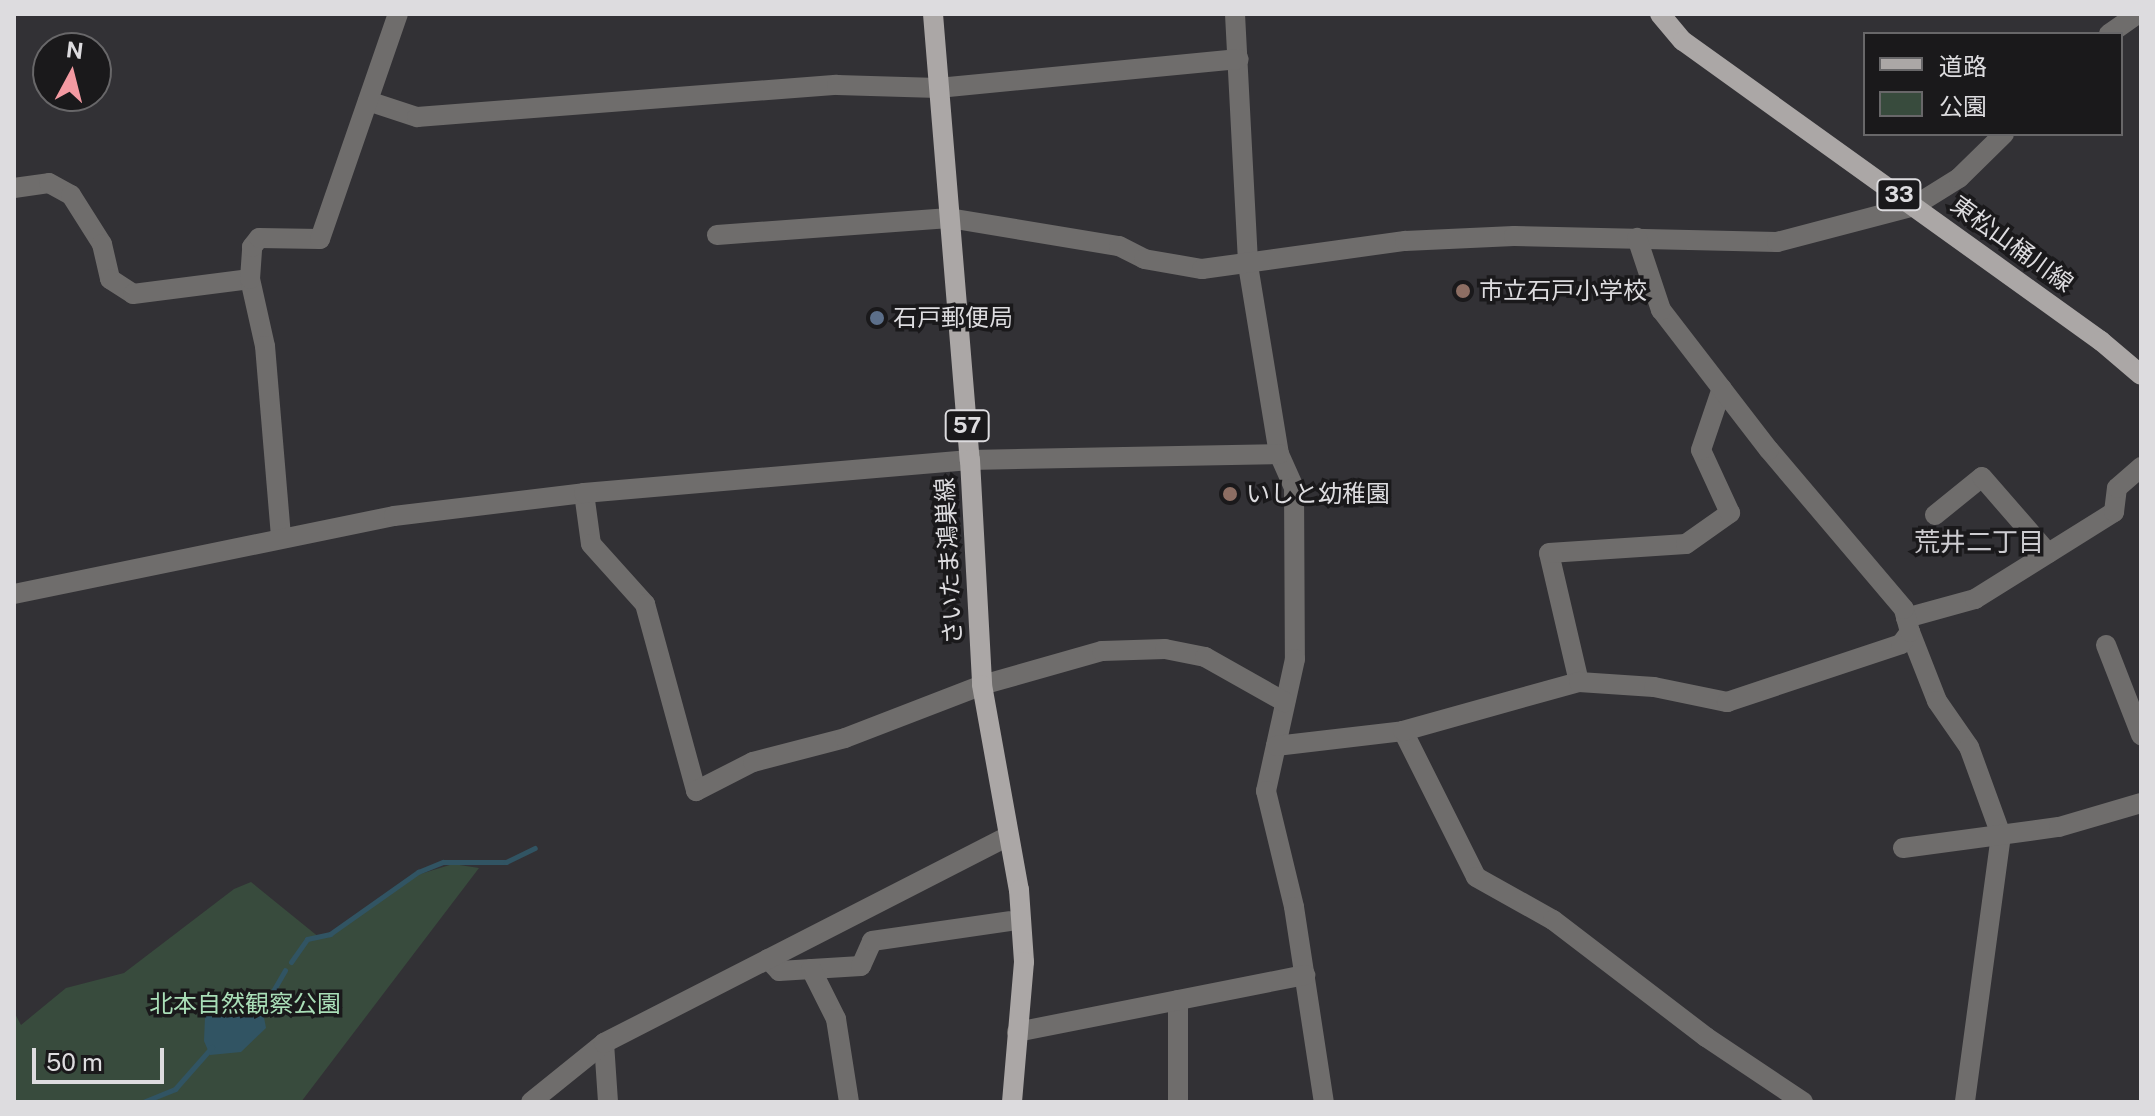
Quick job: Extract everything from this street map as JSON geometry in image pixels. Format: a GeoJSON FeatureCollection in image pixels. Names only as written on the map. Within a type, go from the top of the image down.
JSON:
{"type":"FeatureCollection","features":[{"type":"Feature","properties":{"kind":"main road","name":"さいたま鴻巣線"},"geometry":{"type":"LineString","coordinates":[[933,14],[970,460],[982,685],[1019,890],[1024,962],[1012,1102]]}},
{"type":"Feature","properties":{"kind":"main road","name":"東松山桶川線"},"geometry":{"type":"LineString","coordinates":[[1660,14],[1683,41],[1914,206],[2141,375]]}},
{"type":"Feature","properties":{"kind":"street"},"geometry":{"type":"LineString","coordinates":[[281,538],[265,346],[250,279],[252,247],[259,238],[320,239],[398,14]]}},
{"type":"Feature","properties":{"kind":"street"},"geometry":{"type":"LineString","coordinates":[[1235,14],[1248,265],[1279,454],[1294,487],[1295,659],[1266,791],[1305,975],[1324,1102]]}},
{"type":"Feature","properties":{"kind":"street"},"geometry":{"type":"LineString","coordinates":[[2112,32],[2138,14]]}},
{"type":"Feature","properties":{"kind":"street"},"geometry":{"type":"LineString","coordinates":[[368,101],[417,117],[837,85],[938,88],[1239,59]]}},
{"type":"Feature","properties":{"kind":"street"},"geometry":{"type":"LineString","coordinates":[[717,235],[949,218],[1119,246],[1144,259],[1202,269],[1405,241],[1637,238],[1777,242],[1914,206],[1959,178],[2002,136]]}},
{"type":"Feature","properties":{"kind":"street"},"geometry":{"type":"LineString","coordinates":[[14,188],[49,183],[71,195],[102,244],[110,279],[133,294],[250,279]]}},
{"type":"Feature","properties":{"kind":"street"},"geometry":{"type":"LineString","coordinates":[[1637,238],[1661,310],[1904,609],[1937,701],[1969,747],[2001,835],[1965,1102]]}},
{"type":"Feature","properties":{"kind":"street"},"geometry":{"type":"LineString","coordinates":[[1579,682],[1549,553],[1686,544],[1730,513],[1701,450],[1722,388]]}},
{"type":"Feature","properties":{"kind":"street"},"geometry":{"type":"LineString","coordinates":[[14,594],[394,516],[584,493],[970,460],[1279,454]]}},
{"type":"Feature","properties":{"kind":"street"},"geometry":{"type":"LineString","coordinates":[[1276,746],[1403,731],[1579,682],[1654,687],[1727,702],[1901,644],[1908,625],[1975,599],[2114,512],[2117,488],[2141,467]]}},
{"type":"Feature","properties":{"kind":"street"},"geometry":{"type":"LineString","coordinates":[[1935,515],[1982,477],[2048,553]]}},
{"type":"Feature","properties":{"kind":"street"},"geometry":{"type":"LineString","coordinates":[[584,493],[591,544],[645,604],[696,791],[753,762],[845,738],[982,685],[1102,651],[1165,649],[1205,657],[1285,702]]}},
{"type":"Feature","properties":{"kind":"street"},"geometry":{"type":"LineString","coordinates":[[2106,645],[2141,735]]}},
{"type":"Feature","properties":{"kind":"street"},"geometry":{"type":"LineString","coordinates":[[1403,731],[1476,877],[1553,920],[1706,1037],[1803,1102]]}},
{"type":"Feature","properties":{"kind":"street"},"geometry":{"type":"LineString","coordinates":[[1903,848],[2059,827],[2141,803]]}},
{"type":"Feature","properties":{"kind":"street"},"geometry":{"type":"LineString","coordinates":[[531,1102],[544,1087],[604,1043],[1007,837]]}},
{"type":"Feature","properties":{"kind":"street"},"geometry":{"type":"LineString","coordinates":[[768,959],[779,971],[861,966],[872,941],[1010,921]]}},
{"type":"Feature","properties":{"kind":"street"},"geometry":{"type":"LineString","coordinates":[[811,969],[836,1019],[849,1102]]}},
{"type":"Feature","properties":{"kind":"street"},"geometry":{"type":"LineString","coordinates":[[1017,1032],[1305,975]]}},
{"type":"Feature","properties":{"kind":"street"},"geometry":{"type":"LineString","coordinates":[[1178,1000],[1178,1102]]}},
{"type":"Feature","properties":{"kind":"street"},"geometry":{"type":"LineString","coordinates":[[604,1043],[608,1102]]}},
{"type":"Feature","properties":{"kind":"green space","name":"北本自然観察公園"},"geometry":{"type":"Polygon","coordinates":[[[453,864],[479,868],[301,1102],[14,1102],[14,1012],[21,1025],[66,988],[124,973],[234,889],[251,882],[320,938],[328,937],[417,875],[453,864]]]}},
{"type":"Feature","properties":{"kind":"water"},"geometry":{"type":"Polygon","coordinates":[[[261,1001],[266,1028],[241,1052],[210,1055],[204,1041],[205,1017],[214,1003],[261,1001]]]}},
{"type":"Feature","properties":{"kind":"waterway"},"geometry":{"type":"LineString","coordinates":[[291,962],[307,939],[330,934],[418,872],[443,862],[506,862],[535,848]]}},
{"type":"Feature","properties":{"kind":"waterway"},"geometry":{"type":"LineString","coordinates":[[257,1004],[273,991],[285,970]]}},
{"type":"Feature","properties":{"kind":"waterway"},"geometry":{"type":"LineString","coordinates":[[143,1102],[175,1089],[212,1047]]}},
{"type":"Feature","properties":{"kind":"place","name":"市立石戸小学校"},"geometry":{"type":"Point","coordinates":[1463,291]}},
{"type":"Feature","properties":{"kind":"place","name":"石戸郵便局"},"geometry":{"type":"Point","coordinates":[877,318]}},
{"type":"Feature","properties":{"kind":"place","name":"いしと幼稚園"},"geometry":{"type":"Point","coordinates":[1230,494]}},
{"type":"Feature","properties":{"kind":"district","name":"荒井二丁目"},"geometry":{"type":"Point","coordinates":[1979,542]}}]}
